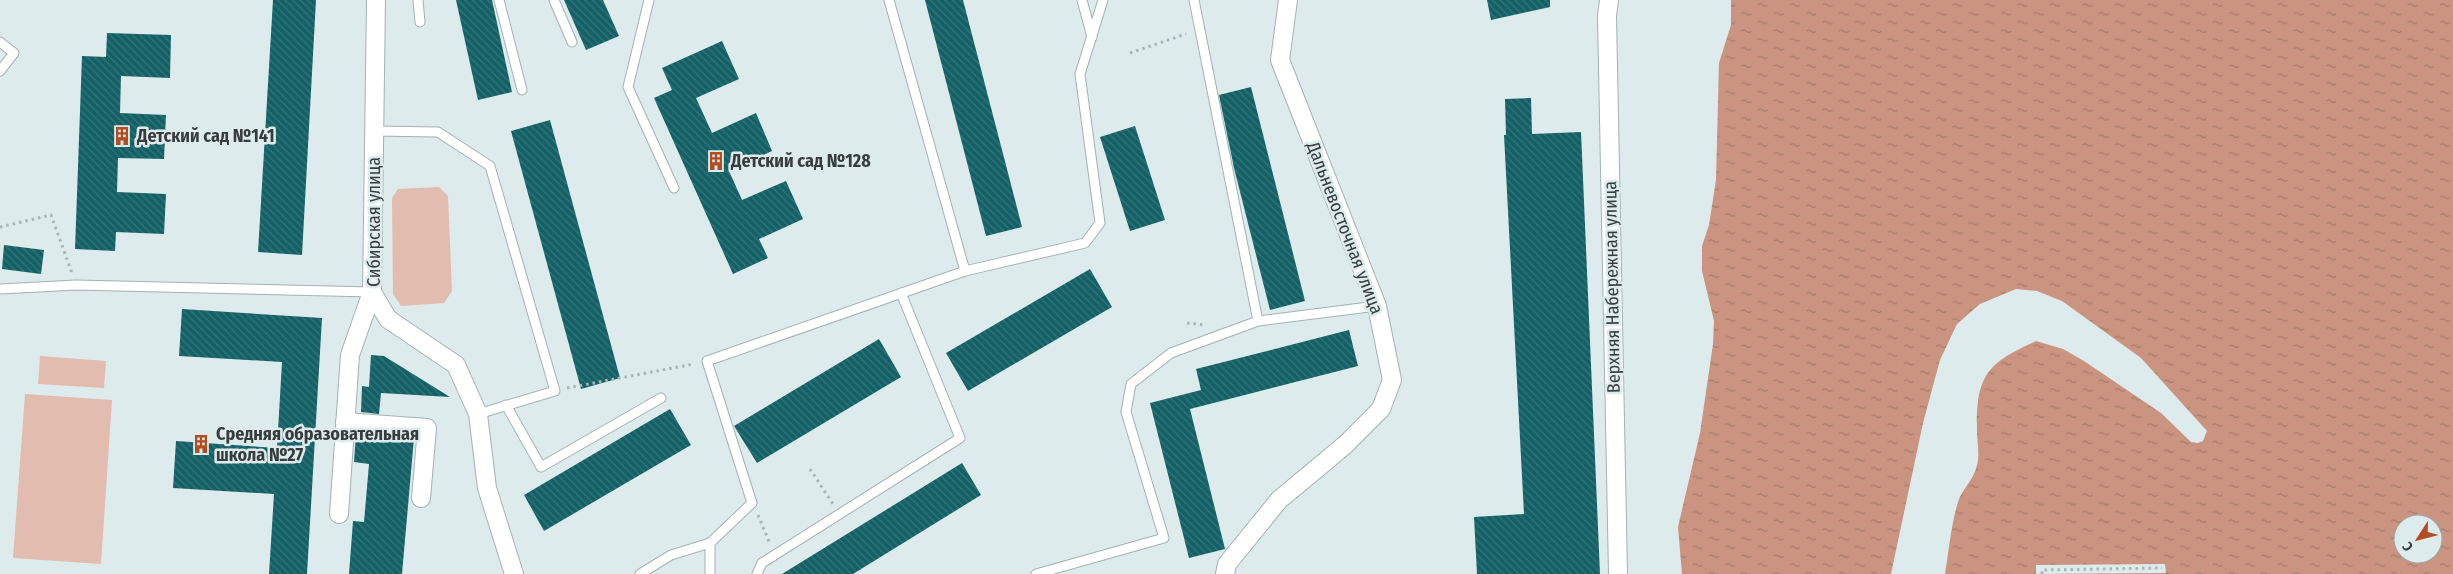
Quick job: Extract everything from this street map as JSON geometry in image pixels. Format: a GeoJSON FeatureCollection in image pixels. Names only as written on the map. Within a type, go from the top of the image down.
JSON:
{"type":"FeatureCollection","features":[{"type":"Feature","properties":{"kind":"street","name":"Дальневосточная улица"},"geometry":{"type":"LineString","coordinates":[[1225,574],[1226,564],[1279,500],[1345,445],[1381,409],[1392,380],[1377,306],[1280,60],[1288,0]]}},
{"type":"Feature","properties":{"kind":"street","name":"Верхняя Набережная улица"},"geometry":{"type":"LineString","coordinates":[[1609,0],[1607,26],[1618,574]]}},
{"type":"Feature","properties":{"kind":"street","name":"Сибирская улица"},"geometry":{"type":"LineString","coordinates":[[377,1],[372,292],[388,318],[456,365],[478,414],[487,488],[514,574]]}},
{"type":"Feature","properties":{"kind":"street"},"geometry":{"type":"LineString","coordinates":[[339,514],[350,355],[372,292]]}},
{"type":"Feature","properties":{"kind":"street"},"geometry":{"type":"LineString","coordinates":[[346,422],[427,428],[421,498]]}},
{"type":"Feature","properties":{"kind":"lane"},"geometry":{"type":"LineString","coordinates":[[418,0],[420,22]]}},
{"type":"Feature","properties":{"kind":"lane"},"geometry":{"type":"LineString","coordinates":[[500,0],[522,90]]}},
{"type":"Feature","properties":{"kind":"lane"},"geometry":{"type":"LineString","coordinates":[[554,0],[572,42]]}},
{"type":"Feature","properties":{"kind":"lane"},"geometry":{"type":"LineString","coordinates":[[649,0],[628,87],[674,188]]}},
{"type":"Feature","properties":{"kind":"lane"},"geometry":{"type":"LineString","coordinates":[[889,0],[966,271]]}},
{"type":"Feature","properties":{"kind":"lane"},"geometry":{"type":"LineString","coordinates":[[1082,0],[1092,38]]}},
{"type":"Feature","properties":{"kind":"lane"},"geometry":{"type":"LineString","coordinates":[[640,574],[671,555],[710,544],[752,503],[706,361],[966,271],[1085,244],[1100,223],[1080,74],[1103,0]]}},
{"type":"Feature","properties":{"kind":"lane"},"geometry":{"type":"LineString","coordinates":[[1194,0],[1258,321]]}},
{"type":"Feature","properties":{"kind":"lane"},"geometry":{"type":"LineString","coordinates":[[0,42],[14,53],[0,71]]}},
{"type":"Feature","properties":{"kind":"lane"},"geometry":{"type":"LineString","coordinates":[[374,131],[438,132],[490,166],[554,391],[478,414]]}},
{"type":"Feature","properties":{"kind":"lane"},"geometry":{"type":"LineString","coordinates":[[0,289],[76,285],[372,292]]}},
{"type":"Feature","properties":{"kind":"lane"},"geometry":{"type":"LineString","coordinates":[[757,574],[762,563],[960,438],[901,293]]}},
{"type":"Feature","properties":{"kind":"lane"},"geometry":{"type":"LineString","coordinates":[[1036,574],[1164,538],[1126,412],[1131,384],[1171,353],[1258,321],[1377,306]]}},
{"type":"Feature","properties":{"kind":"lane"},"geometry":{"type":"LineString","coordinates":[[506,405],[541,467],[661,398]]}},
{"type":"Feature","properties":{"kind":"lane"},"geometry":{"type":"LineString","coordinates":[[710,544],[710,574]]}},
{"type":"Feature","properties":{"kind":"path"},"geometry":{"type":"LineString","coordinates":[[1130,53],[1200,29]]}},
{"type":"Feature","properties":{"kind":"path"},"geometry":{"type":"LineString","coordinates":[[0,227],[51,215],[76,285]]}},
{"type":"Feature","properties":{"kind":"path"},"geometry":{"type":"LineString","coordinates":[[1188,323],[1211,325]]}},
{"type":"Feature","properties":{"kind":"path"},"geometry":{"type":"LineString","coordinates":[[554,391],[706,361]]}},
{"type":"Feature","properties":{"kind":"path"},"geometry":{"type":"LineString","coordinates":[[810,469],[840,514]]}},
{"type":"Feature","properties":{"kind":"path"},"geometry":{"type":"LineString","coordinates":[[752,503],[776,555]]}},
{"type":"Feature","properties":{"kind":"path"},"geometry":{"type":"LineString","coordinates":[[2042,574],[2042,570],[2162,568]]}},
{"type":"Feature","properties":{"kind":"shaded area"},"geometry":{"type":"Polygon","coordinates":[[[439,187],[448,196],[452,291],[444,303],[401,306],[393,294],[392,198],[398,189],[439,187]]]}},
{"type":"Feature","properties":{"kind":"shaded area"},"geometry":{"type":"Polygon","coordinates":[[[40,356],[106,361],[104,388],[38,384],[40,356]]]}},
{"type":"Feature","properties":{"kind":"shaded area"},"geometry":{"type":"Polygon","coordinates":[[[25,394],[112,400],[101,564],[13,558],[25,394]]]}},
{"type":"Feature","properties":{"kind":"water"},"geometry":{"type":"Polygon","coordinates":[[[1731,0],[2453,0],[2453,574],[1945,574],[1958,502],[1973,475],[1978,461],[1977,412],[1982,384],[1988,373],[2006,356],[2036,341],[2063,349],[2161,413],[2191,442],[2198,443],[2203,441],[2207,431],[2141,358],[2062,301],[2037,291],[2016,289],[1980,304],[1957,324],[1940,360],[1923,423],[1891,574],[1682,574],[1678,527],[1700,433],[1713,344],[1714,321],[1702,271],[1702,246],[1709,225],[1716,180],[1719,63],[1731,25],[1731,0]]]}},
{"type":"Feature","properties":{"kind":"pier"},"geometry":{"type":"Polygon","coordinates":[[[2165,564],[2166,573],[2036,574],[2036,565],[2165,564]]]}},
{"type":"Feature","properties":{"kind":"building"},"geometry":{"type":"Polygon","coordinates":[[[273,0],[316,0],[302,255],[258,252],[273,0]]]}},
{"type":"Feature","properties":{"kind":"building"},"geometry":{"type":"Polygon","coordinates":[[[456,0],[492,0],[512,92],[478,100],[456,0]]]}},
{"type":"Feature","properties":{"kind":"building"},"geometry":{"type":"Polygon","coordinates":[[[564,0],[603,0],[619,36],[586,50],[564,0]]]}},
{"type":"Feature","properties":{"kind":"building"},"geometry":{"type":"Polygon","coordinates":[[[925,0],[963,0],[1022,227],[986,236],[925,0]]]}},
{"type":"Feature","properties":{"kind":"building"},"geometry":{"type":"Polygon","coordinates":[[[1487,0],[1550,0],[1550,7],[1491,20],[1487,0]]]}},
{"type":"Feature","properties":{"kind":"building","name":"Детский сад №141"},"geometry":{"type":"Polygon","coordinates":[[[107,33],[171,35],[170,78],[121,76],[120,113],[166,115],[164,159],[118,158],[117,192],[166,194],[164,234],[116,232],[115,251],[75,249],[82,56],[106,57],[107,33]]]}},
{"type":"Feature","properties":{"kind":"building","name":"Детский сад №128"},"geometry":{"type":"Polygon","coordinates":[[[722,41],[739,79],[696,98],[712,133],[756,113],[772,151],[729,171],[742,200],[786,181],[803,219],[759,239],[768,258],[733,274],[654,98],[672,90],[662,68],[722,41]]]}},
{"type":"Feature","properties":{"kind":"building"},"geometry":{"type":"Polygon","coordinates":[[[1251,87],[1305,301],[1270,310],[1234,168],[1219,95],[1251,87]]]}},
{"type":"Feature","properties":{"kind":"building"},"geometry":{"type":"Polygon","coordinates":[[[1531,98],[1532,134],[1581,132],[1600,574],[1477,574],[1474,517],[1524,514],[1504,135],[1506,135],[1505,99],[1531,98]]]}},
{"type":"Feature","properties":{"kind":"building"},"geometry":{"type":"Polygon","coordinates":[[[550,120],[620,378],[581,389],[511,131],[550,120]]]}},
{"type":"Feature","properties":{"kind":"building"},"geometry":{"type":"Polygon","coordinates":[[[1135,126],[1165,220],[1130,231],[1100,137],[1135,126]]]}},
{"type":"Feature","properties":{"kind":"building"},"geometry":{"type":"Polygon","coordinates":[[[4,245],[44,250],[41,274],[2,269],[4,245]]]}},
{"type":"Feature","properties":{"kind":"building"},"geometry":{"type":"Polygon","coordinates":[[[1090,269],[1112,307],[968,391],[946,353],[1090,269]]]}},
{"type":"Feature","properties":{"kind":"building","name":"Средняя образовательная школа №27"},"geometry":{"type":"Polygon","coordinates":[[[182,309],[322,318],[307,574],[269,574],[274,494],[173,488],[176,441],[277,448],[282,362],[179,356],[182,309]]]}},
{"type":"Feature","properties":{"kind":"building"},"geometry":{"type":"Polygon","coordinates":[[[1349,330],[1358,366],[1190,409],[1225,549],[1189,558],[1150,403],[1201,390],[1196,369],[1349,330]]]}},
{"type":"Feature","properties":{"kind":"building"},"geometry":{"type":"Polygon","coordinates":[[[879,339],[901,377],[757,463],[734,426],[879,339]]]}},
{"type":"Feature","properties":{"kind":"building"},"geometry":{"type":"Polygon","coordinates":[[[371,355],[384,356],[450,397],[381,393],[379,414],[361,412],[362,386],[369,387],[371,355]]]}},
{"type":"Feature","properties":{"kind":"building"},"geometry":{"type":"Polygon","coordinates":[[[670,409],[691,445],[544,531],[524,495],[670,409]]]}},
{"type":"Feature","properties":{"kind":"building"},"geometry":{"type":"Polygon","coordinates":[[[356,433],[414,438],[402,574],[349,574],[353,521],[364,522],[369,464],[354,462],[356,433]]]}},
{"type":"Feature","properties":{"kind":"building"},"geometry":{"type":"Polygon","coordinates":[[[962,463],[981,495],[853,574],[782,574],[962,463]]]}},
{"type":"Feature","properties":{"kind":"place","name":"Детский сад №141"},"geometry":{"type":"Point","coordinates":[122,136]}},
{"type":"Feature","properties":{"kind":"place","name":"Детский сад №128"},"geometry":{"type":"Point","coordinates":[716,161]}},
{"type":"Feature","properties":{"kind":"place","name":"Средняя образовательная школа №27"},"geometry":{"type":"Point","coordinates":[201,444]}}]}
